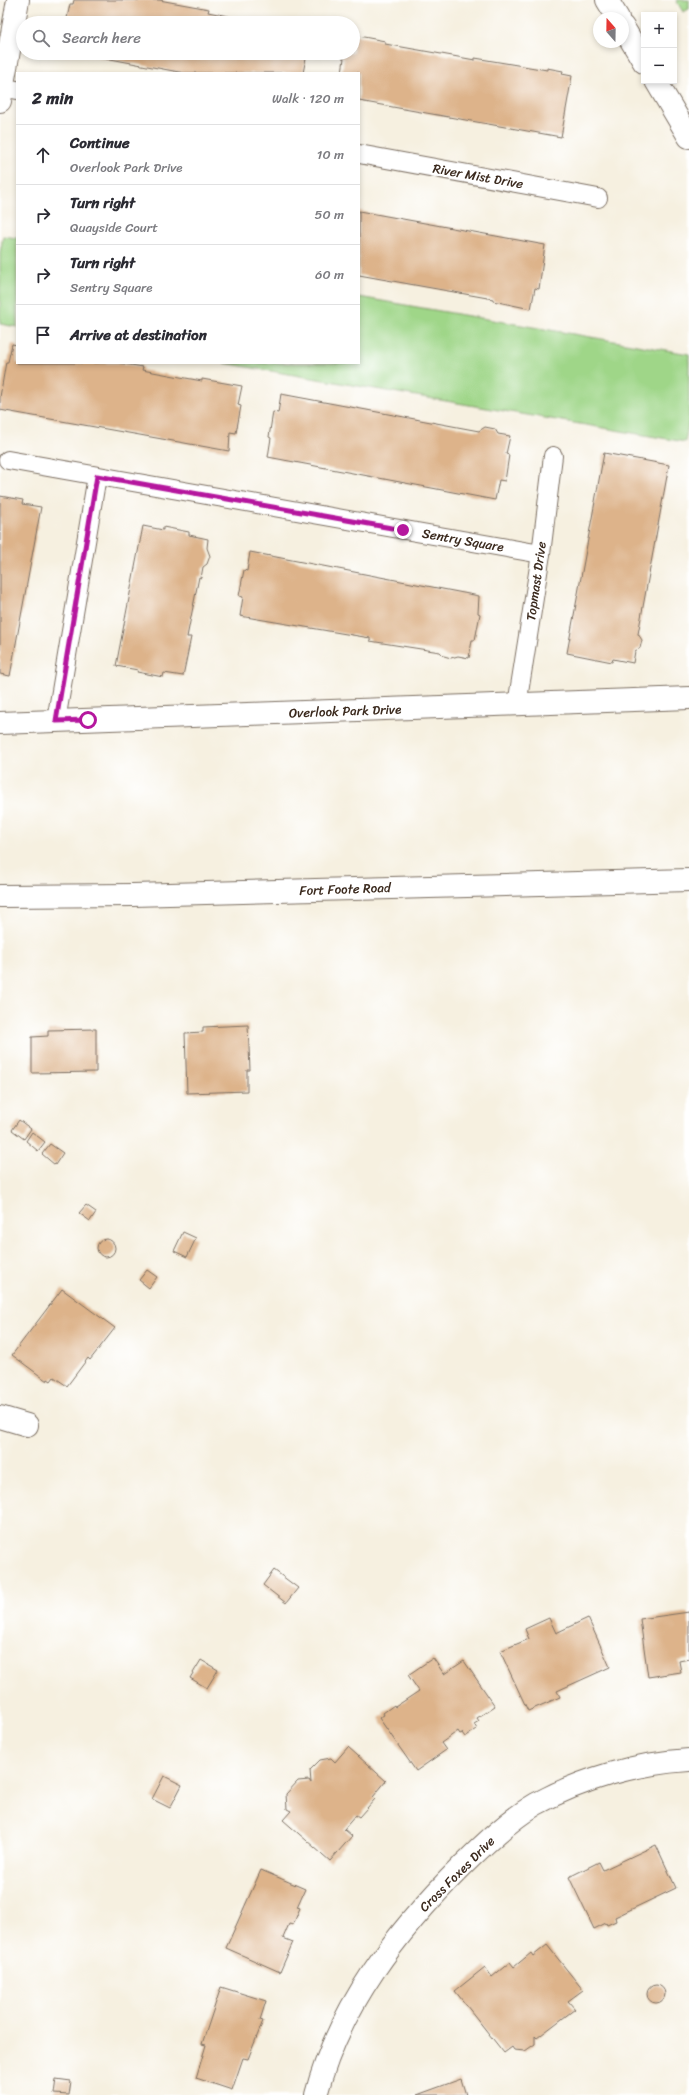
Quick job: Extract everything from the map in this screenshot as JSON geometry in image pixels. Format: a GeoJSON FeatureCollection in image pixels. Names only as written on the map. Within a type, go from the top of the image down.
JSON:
{"type":"FeatureCollection","features":[{"type":"Feature","properties":{"kind":"street"},"geometry":{"type":"LineString","coordinates":[[5,92],[18,0]]}},
{"type":"Feature","properties":{"kind":"street"},"geometry":{"type":"LineString","coordinates":[[607,0],[614,12]]}},
{"type":"Feature","properties":{"kind":"street"},"geometry":{"type":"LineString","coordinates":[[629,37],[641,57]]}},
{"type":"Feature","properties":{"kind":"street"},"geometry":{"type":"LineString","coordinates":[[658,84],[689,137]]}},
{"type":"Feature","properties":{"kind":"street","name":"Overlook Park Drive"},"geometry":{"type":"LineString","coordinates":[[0,723],[689,698]]}},
{"type":"Feature","properties":{"kind":"street","name":"Fort Foote Road"},"geometry":{"type":"LineString","coordinates":[[0,896],[133,895],[689,880]]}},
{"type":"Feature","properties":{"kind":"street"},"geometry":{"type":"LineString","coordinates":[[0,1417],[27,1425]]}},
{"type":"Feature","properties":{"kind":"street","name":"Cross Foxes Drive"},"geometry":{"type":"LineString","coordinates":[[316,2095],[322,2073],[340,2029],[371,1976],[405,1929],[434,1894],[486,1842],[535,1805],[562,1791],[628,1770],[669,1761],[689,1760]]}},
{"type":"Feature","properties":{"kind":"lane","name":"River Mist Drive"},"geometry":{"type":"LineString","coordinates":[[360,154],[598,198]]}},
{"type":"Feature","properties":{"kind":"lane","name":"Topmast Drive"},"geometry":{"type":"LineString","coordinates":[[518,705],[541,554],[553,456]]}},
{"type":"Feature","properties":{"kind":"lane","name":"Sentry Square"},"geometry":{"type":"LineString","coordinates":[[8,460],[541,554]]}},
{"type":"Feature","properties":{"kind":"lane"},"geometry":{"type":"LineString","coordinates":[[56,721],[97,476]]}},
{"type":"Feature","properties":{"kind":"green space"},"geometry":{"type":"Polygon","coordinates":[[[676,0],[689,0],[689,9],[683,12],[676,0]]]}},
{"type":"Feature","properties":{"kind":"green space"},"geometry":{"type":"Polygon","coordinates":[[[3,236],[16,238],[16,327],[0,324],[0,253],[3,236]]]}},
{"type":"Feature","properties":{"kind":"green space"},"geometry":{"type":"Polygon","coordinates":[[[360,297],[689,354],[689,419],[685,442],[230,364],[360,364],[360,297]]]}},
{"type":"Feature","properties":{"kind":"building"},"geometry":{"type":"Polygon","coordinates":[[[74,0],[159,0],[209,9],[208,12],[228,16],[67,16],[70,4],[73,4],[74,0]]]}},
{"type":"Feature","properties":{"kind":"building"},"geometry":{"type":"Polygon","coordinates":[[[360,36],[385,41],[385,44],[475,60],[475,58],[547,70],[547,68],[563,71],[562,74],[572,76],[561,137],[360,101],[360,72],[342,72],[344,60],[360,60],[360,36]]]}},
{"type":"Feature","properties":{"kind":"building"},"geometry":{"type":"Polygon","coordinates":[[[116,60],[306,60],[303,72],[179,72],[116,60]]]}},
{"type":"Feature","properties":{"kind":"building"},"geometry":{"type":"Polygon","coordinates":[[[360,211],[545,245],[539,289],[535,288],[531,309],[493,301],[493,299],[360,275],[360,211]]]}},
{"type":"Feature","properties":{"kind":"building"},"geometry":{"type":"Polygon","coordinates":[[[12,344],[16,345],[16,364],[125,364],[143,367],[142,370],[202,381],[202,379],[242,386],[238,405],[241,406],[236,433],[230,432],[229,451],[0,410],[0,397],[6,362],[8,362],[12,344]]]}},
{"type":"Feature","properties":{"kind":"building"},"geometry":{"type":"Polygon","coordinates":[[[281,394],[479,431],[485,427],[495,429],[498,434],[510,436],[506,454],[509,455],[505,481],[499,480],[495,500],[268,457],[271,438],[269,437],[273,412],[278,413],[281,394]]]}},
{"type":"Feature","properties":{"kind":"building"},"geometry":{"type":"Polygon","coordinates":[[[604,453],[669,465],[638,634],[642,640],[640,648],[635,651],[633,663],[613,659],[612,662],[567,653],[604,453]]]}},
{"type":"Feature","properties":{"kind":"building"},"geometry":{"type":"Polygon","coordinates":[[[0,496],[23,500],[22,504],[41,507],[10,676],[0,674],[0,496]]]}},
{"type":"Feature","properties":{"kind":"building"},"geometry":{"type":"Polygon","coordinates":[[[143,526],[163,530],[163,527],[189,532],[189,535],[208,539],[207,548],[210,556],[207,564],[203,567],[201,578],[199,577],[187,637],[191,637],[183,676],[164,673],[163,677],[116,666],[143,526]]]}},
{"type":"Feature","properties":{"kind":"building"},"geometry":{"type":"Polygon","coordinates":[[[250,552],[479,596],[478,613],[480,614],[475,640],[472,640],[469,658],[458,656],[451,658],[444,656],[440,652],[370,641],[370,638],[240,616],[243,597],[239,596],[244,570],[247,571],[250,552]]]}},
{"type":"Feature","properties":{"kind":"building"},"geometry":{"type":"Polygon","coordinates":[[[248,1025],[250,1070],[247,1070],[247,1091],[187,1093],[185,1033],[203,1032],[203,1027],[248,1025]]]}},
{"type":"Feature","properties":{"kind":"building"},"geometry":{"type":"Polygon","coordinates":[[[96,1029],[96,1072],[32,1073],[32,1037],[48,1036],[48,1030],[96,1029]]]}},
{"type":"Feature","properties":{"kind":"building"},"geometry":{"type":"Polygon","coordinates":[[[19,1120],[31,1129],[24,1139],[12,1130],[19,1120]]]}},
{"type":"Feature","properties":{"kind":"building"},"geometry":{"type":"Polygon","coordinates":[[[32,1132],[45,1142],[38,1151],[26,1141],[32,1132]]]}},
{"type":"Feature","properties":{"kind":"building"},"geometry":{"type":"Polygon","coordinates":[[[50,1144],[63,1153],[55,1165],[42,1154],[50,1144]]]}},
{"type":"Feature","properties":{"kind":"building"},"geometry":{"type":"Polygon","coordinates":[[[86,1205],[96,1212],[90,1221],[79,1213],[86,1205]]]}},
{"type":"Feature","properties":{"kind":"building"},"geometry":{"type":"Polygon","coordinates":[[[183,1232],[196,1238],[187,1257],[174,1251],[183,1232]]]}},
{"type":"Feature","properties":{"kind":"building"},"geometry":{"type":"Polygon","coordinates":[[[106,1239],[110,1240],[114,1244],[114,1252],[110,1256],[106,1257],[102,1256],[98,1252],[97,1248],[98,1244],[102,1240],[106,1239]]]}},
{"type":"Feature","properties":{"kind":"building"},"geometry":{"type":"Polygon","coordinates":[[[147,1270],[157,1277],[149,1288],[139,1280],[147,1270]]]}},
{"type":"Feature","properties":{"kind":"building"},"geometry":{"type":"Polygon","coordinates":[[[62,1289],[115,1328],[90,1360],[88,1358],[67,1386],[54,1377],[51,1381],[48,1379],[47,1381],[12,1355],[62,1289]]]}},
{"type":"Feature","properties":{"kind":"building"},"geometry":{"type":"Polygon","coordinates":[[[274,1570],[298,1588],[286,1603],[263,1585],[274,1570]]]}},
{"type":"Feature","properties":{"kind":"building"},"geometry":{"type":"Polygon","coordinates":[[[689,1612],[689,1659],[679,1661],[681,1672],[648,1677],[640,1619],[689,1612]]]}},
{"type":"Feature","properties":{"kind":"building"},"geometry":{"type":"Polygon","coordinates":[[[549,1618],[556,1633],[588,1618],[610,1667],[557,1691],[560,1697],[528,1711],[500,1651],[529,1639],[525,1629],[549,1618]]]}},
{"type":"Feature","properties":{"kind":"building"},"geometry":{"type":"Polygon","coordinates":[[[433,1658],[444,1674],[464,1661],[495,1706],[477,1718],[479,1721],[474,1724],[477,1729],[465,1737],[458,1731],[441,1743],[446,1750],[416,1771],[379,1718],[394,1705],[395,1707],[419,1691],[408,1675],[433,1658]]]}},
{"type":"Feature","properties":{"kind":"building"},"geometry":{"type":"Polygon","coordinates":[[[201,1660],[218,1670],[207,1688],[190,1678],[201,1660]]]}},
{"type":"Feature","properties":{"kind":"building"},"geometry":{"type":"Polygon","coordinates":[[[348,1747],[386,1781],[373,1797],[375,1799],[359,1817],[356,1815],[344,1829],[352,1836],[330,1861],[283,1820],[291,1811],[287,1809],[286,1794],[298,1781],[309,1780],[311,1783],[310,1770],[320,1760],[331,1758],[335,1762],[348,1747]]]}},
{"type":"Feature","properties":{"kind":"building"},"geometry":{"type":"Polygon","coordinates":[[[164,1776],[182,1785],[170,1808],[152,1799],[164,1776]]]}},
{"type":"Feature","properties":{"kind":"building"},"geometry":{"type":"Polygon","coordinates":[[[656,1845],[676,1888],[615,1917],[616,1921],[607,1925],[606,1923],[594,1929],[569,1877],[599,1862],[603,1870],[656,1845]]]}},
{"type":"Feature","properties":{"kind":"building"},"geometry":{"type":"Polygon","coordinates":[[[261,1870],[305,1889],[297,1907],[300,1908],[293,1925],[289,1924],[283,1938],[293,1942],[280,1972],[226,1948],[261,1870]]]}},
{"type":"Feature","properties":{"kind":"building"},"geometry":{"type":"Polygon","coordinates":[[[547,1945],[583,1990],[568,2001],[575,2009],[537,2038],[535,2036],[535,2044],[525,2051],[514,2050],[512,2047],[504,2053],[455,1991],[485,1967],[492,1977],[510,1962],[514,1967],[531,1953],[533,1956],[547,1945]]]}},
{"type":"Feature","properties":{"kind":"building"},"geometry":{"type":"Polygon","coordinates":[[[652,1985],[660,1985],[665,1990],[663,2001],[660,2003],[652,2003],[647,1998],[647,1990],[652,1985]]]}},
{"type":"Feature","properties":{"kind":"building"},"geometry":{"type":"Polygon","coordinates":[[[221,1987],[266,2001],[260,2020],[263,2021],[248,2059],[243,2058],[232,2090],[196,2078],[206,2045],[202,2044],[221,1987]]]}},
{"type":"Feature","properties":{"kind":"building"},"geometry":{"type":"Polygon","coordinates":[[[56,2079],[71,2081],[69,2095],[54,2094],[56,2079]]]}},
{"type":"Feature","properties":{"kind":"building"},"geometry":{"type":"Polygon","coordinates":[[[461,2079],[466,2095],[417,2095],[461,2079]]]}},
{"type":"Feature","properties":{"kind":"route"},"geometry":{"type":"LineString","coordinates":[[88,720],[56,721],[97,476],[403,530]]}}]}
